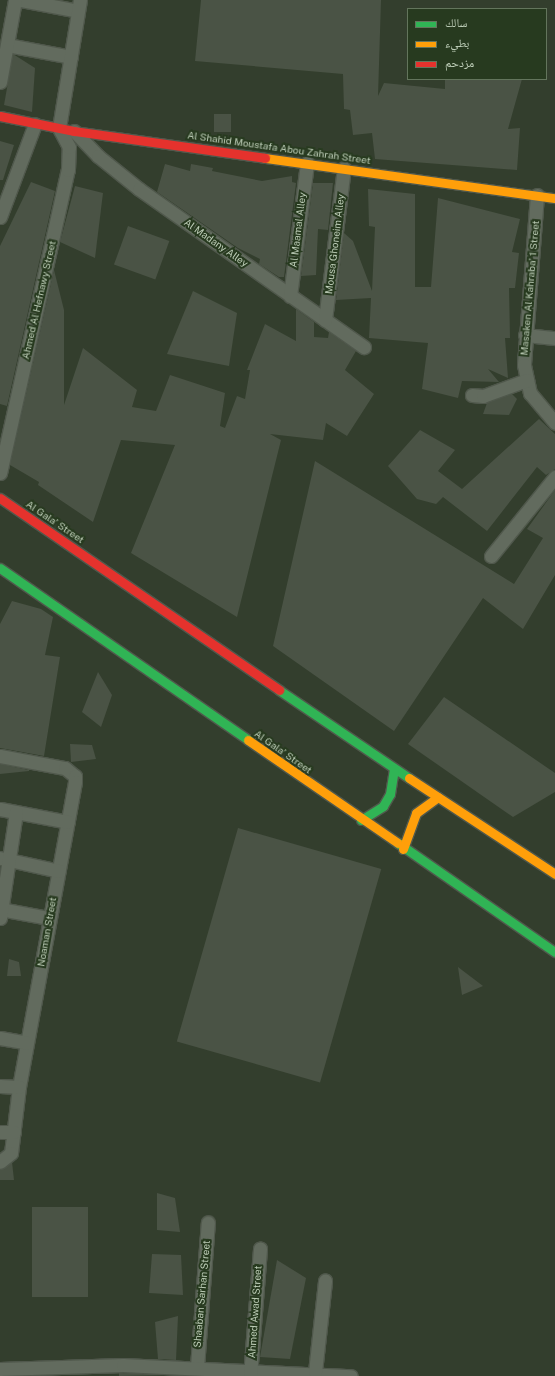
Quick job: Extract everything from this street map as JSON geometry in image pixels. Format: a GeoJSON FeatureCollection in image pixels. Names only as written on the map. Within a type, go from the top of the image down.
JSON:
{"type":"FeatureCollection","features":[{"type":"Feature","properties":{"kind":"main road","name":"Al Shahid Moustafa Abou Zahrah Street"},"geometry":{"type":"LineString","coordinates":[[0,116],[74,131],[555,198]]}},
{"type":"Feature","properties":{"kind":"main road","name":"Al Gala' Street"},"geometry":{"type":"LineString","coordinates":[[0,498],[394,769],[555,874]]}},
{"type":"Feature","properties":{"kind":"main road","name":"Al Gala' Street"},"geometry":{"type":"LineString","coordinates":[[0,568],[360,820],[555,952]]}},
{"type":"Feature","properties":{"kind":"main road"},"geometry":{"type":"LineString","coordinates":[[360,820],[373,814],[386,800],[394,782],[394,769]]}},
{"type":"Feature","properties":{"kind":"main road"},"geometry":{"type":"LineString","coordinates":[[403,849],[405,836],[416,813],[438,797]]}},
{"type":"Feature","properties":{"kind":"street"},"geometry":{"type":"LineString","coordinates":[[0,82],[15,0]]}},
{"type":"Feature","properties":{"kind":"street"},"geometry":{"type":"LineString","coordinates":[[21,0],[79,5],[59,128]]}},
{"type":"Feature","properties":{"kind":"street"},"geometry":{"type":"LineString","coordinates":[[7,45],[71,57]]}},
{"type":"Feature","properties":{"kind":"street"},"geometry":{"type":"LineString","coordinates":[[0,216],[35,124]]}},
{"type":"Feature","properties":{"kind":"street","name":"Ahmed Al Hefnawy Street"},"geometry":{"type":"LineString","coordinates":[[0,473],[68,170],[69,147],[59,128]]}},
{"type":"Feature","properties":{"kind":"street","name":"Al Madany Alley"},"geometry":{"type":"LineString","coordinates":[[74,131],[98,156],[139,189],[364,347]]}},
{"type":"Feature","properties":{"kind":"street","name":"Al Maamal Alley"},"geometry":{"type":"LineString","coordinates":[[290,296],[306,163]]}},
{"type":"Feature","properties":{"kind":"street","name":"Mousa Ghoneim Alley"},"geometry":{"type":"LineString","coordinates":[[325,320],[344,168]]}},
{"type":"Feature","properties":{"kind":"street","name":"Masaken Al Kahraba' 1 Street"},"geometry":{"type":"LineString","coordinates":[[537,195],[525,335],[527,380],[537,405],[555,423]]}},
{"type":"Feature","properties":{"kind":"street"},"geometry":{"type":"LineString","coordinates":[[525,335],[555,338]]}},
{"type":"Feature","properties":{"kind":"street"},"geometry":{"type":"LineString","coordinates":[[472,395],[483,396],[527,380]]}},
{"type":"Feature","properties":{"kind":"street"},"geometry":{"type":"LineString","coordinates":[[491,556],[550,492],[555,477]]}},
{"type":"Feature","properties":{"kind":"street","name":"Noaman Street"},"geometry":{"type":"LineString","coordinates":[[0,756],[71,771],[75,782],[19,1087],[11,1153],[0,1162]]}},
{"type":"Feature","properties":{"kind":"street"},"geometry":{"type":"LineString","coordinates":[[0,809],[68,822]]}},
{"type":"Feature","properties":{"kind":"street"},"geometry":{"type":"LineString","coordinates":[[16,812],[4,858],[0,912],[49,918]]}},
{"type":"Feature","properties":{"kind":"street"},"geometry":{"type":"LineString","coordinates":[[4,858],[59,870]]}},
{"type":"Feature","properties":{"kind":"street"},"geometry":{"type":"LineString","coordinates":[[0,1038],[27,1043]]}},
{"type":"Feature","properties":{"kind":"street"},"geometry":{"type":"LineString","coordinates":[[0,1086],[19,1087]]}},
{"type":"Feature","properties":{"kind":"street"},"geometry":{"type":"LineString","coordinates":[[0,1132],[14,1132]]}},
{"type":"Feature","properties":{"kind":"street","name":"Shaaban Sarhan Street"},"geometry":{"type":"LineString","coordinates":[[197,1367],[208,1222]]}},
{"type":"Feature","properties":{"kind":"street","name":"Ahmed Awad Street"},"geometry":{"type":"LineString","coordinates":[[250,1372],[260,1248]]}},
{"type":"Feature","properties":{"kind":"street"},"geometry":{"type":"LineString","coordinates":[[307,1373],[325,1281]]}},
{"type":"Feature","properties":{"kind":"street"},"geometry":{"type":"LineString","coordinates":[[0,1368],[26,1372],[122,1371],[197,1367],[250,1372],[307,1373],[351,1376]]}},
{"type":"Feature","properties":{"kind":"building"},"geometry":{"type":"Polygon","coordinates":[[[201,0],[381,0],[378,96],[384,83],[445,89],[445,80],[522,80],[508,129],[520,128],[517,170],[375,159],[372,133],[353,135],[350,110],[344,109],[343,74],[195,61],[201,0]]]}},
{"type":"Feature","properties":{"kind":"building"},"geometry":{"type":"Polygon","coordinates":[[[13,54],[35,68],[32,112],[4,105],[13,54]]]}},
{"type":"Feature","properties":{"kind":"building"},"geometry":{"type":"Polygon","coordinates":[[[214,114],[231,114],[231,132],[214,132],[214,114]]]}},
{"type":"Feature","properties":{"kind":"building"},"geometry":{"type":"Polygon","coordinates":[[[0,141],[14,145],[3,180],[0,180],[0,141]]]}},
{"type":"Feature","properties":{"kind":"building"},"geometry":{"type":"Polygon","coordinates":[[[165,164],[190,171],[191,164],[213,168],[212,171],[262,181],[292,176],[292,182],[296,183],[284,277],[279,277],[259,264],[260,259],[238,248],[157,192],[165,164]]]}},
{"type":"Feature","properties":{"kind":"building"},"geometry":{"type":"Polygon","coordinates":[[[31,182],[55,191],[7,406],[0,404],[0,246],[31,182]]]}},
{"type":"Feature","properties":{"kind":"building"},"geometry":{"type":"Polygon","coordinates":[[[313,183],[333,183],[328,230],[318,229],[316,275],[301,276],[313,183]]]}},
{"type":"Feature","properties":{"kind":"building"},"geometry":{"type":"Polygon","coordinates":[[[75,186],[103,193],[95,258],[60,242],[75,186]]]}},
{"type":"Feature","properties":{"kind":"building"},"geometry":{"type":"Polygon","coordinates":[[[368,189],[415,194],[415,287],[431,287],[438,198],[520,219],[512,252],[519,253],[515,288],[509,288],[510,338],[505,338],[508,378],[488,369],[499,382],[462,381],[458,398],[422,389],[428,343],[369,338],[371,298],[336,300],[344,233],[353,241],[372,291],[375,227],[369,226],[368,189]]]}},
{"type":"Feature","properties":{"kind":"building"},"geometry":{"type":"Polygon","coordinates":[[[128,226],[169,241],[155,280],[114,265],[128,226]]]}},
{"type":"Feature","properties":{"kind":"building"},"geometry":{"type":"Polygon","coordinates":[[[54,270],[64,310],[64,405],[83,348],[137,390],[132,407],[156,411],[170,375],[225,393],[220,426],[225,428],[237,396],[245,399],[250,370],[247,370],[265,324],[296,341],[296,309],[314,322],[314,337],[328,338],[329,332],[356,351],[345,370],[374,394],[347,436],[326,423],[323,440],[270,434],[281,440],[237,617],[131,553],[175,445],[121,440],[93,522],[38,485],[39,482],[10,465],[54,270]]]}},
{"type":"Feature","properties":{"kind":"building"},"geometry":{"type":"Polygon","coordinates":[[[193,291],[237,313],[229,366],[167,354],[193,291]]]}},
{"type":"Feature","properties":{"kind":"building"},"geometry":{"type":"Polygon","coordinates":[[[512,394],[517,399],[509,415],[483,414],[487,403],[512,394]]]}},
{"type":"Feature","properties":{"kind":"building"},"geometry":{"type":"Polygon","coordinates":[[[539,419],[555,434],[555,469],[546,475],[537,467],[487,531],[443,497],[436,504],[417,499],[388,466],[420,430],[455,450],[438,471],[462,489],[539,419]]]}},
{"type":"Feature","properties":{"kind":"building"},"geometry":{"type":"Polygon","coordinates":[[[315,461],[514,584],[543,538],[527,529],[555,490],[555,575],[523,629],[483,598],[394,731],[273,646],[315,461]]]}},
{"type":"Feature","properties":{"kind":"building"},"geometry":{"type":"Polygon","coordinates":[[[12,601],[41,609],[53,617],[45,655],[60,657],[44,756],[0,748],[0,624],[12,601]]]}},
{"type":"Feature","properties":{"kind":"building"},"geometry":{"type":"Polygon","coordinates":[[[98,672],[112,695],[101,727],[82,712],[98,672]]]}},
{"type":"Feature","properties":{"kind":"building"},"geometry":{"type":"Polygon","coordinates":[[[444,697],[555,773],[555,792],[513,817],[408,744],[444,697]]]}},
{"type":"Feature","properties":{"kind":"building"},"geometry":{"type":"Polygon","coordinates":[[[70,744],[92,745],[96,759],[71,762],[70,744]]]}},
{"type":"Feature","properties":{"kind":"building"},"geometry":{"type":"Polygon","coordinates":[[[0,764],[29,770],[29,771],[0,774],[0,764]]]}},
{"type":"Feature","properties":{"kind":"building"},"geometry":{"type":"Polygon","coordinates":[[[238,828],[381,869],[320,1082],[177,1041],[238,828]]]}},
{"type":"Feature","properties":{"kind":"building"},"geometry":{"type":"Polygon","coordinates":[[[9,959],[19,962],[21,976],[7,976],[9,959]]]}},
{"type":"Feature","properties":{"kind":"building"},"geometry":{"type":"Polygon","coordinates":[[[458,967],[483,986],[462,995],[458,967]]]}},
{"type":"Feature","properties":{"kind":"building"},"geometry":{"type":"Polygon","coordinates":[[[12,1162],[14,1180],[0,1180],[0,1170],[12,1162]]]}},
{"type":"Feature","properties":{"kind":"building"},"geometry":{"type":"Polygon","coordinates":[[[157,1193],[175,1198],[180,1232],[157,1230],[157,1193]]]}},
{"type":"Feature","properties":{"kind":"building"},"geometry":{"type":"Polygon","coordinates":[[[32,1207],[88,1207],[88,1297],[32,1297],[32,1207]]]}},
{"type":"Feature","properties":{"kind":"building"},"geometry":{"type":"Polygon","coordinates":[[[152,1254],[181,1255],[183,1295],[149,1293],[152,1254]]]}},
{"type":"Feature","properties":{"kind":"building"},"geometry":{"type":"Polygon","coordinates":[[[277,1260],[306,1278],[290,1359],[260,1357],[277,1260]]]}},
{"type":"Feature","properties":{"kind":"building"},"geometry":{"type":"Polygon","coordinates":[[[178,1316],[176,1360],[158,1359],[155,1322],[178,1316]]]}},
{"type":"Feature","properties":{"kind":"building"},"geometry":{"type":"Polygon","coordinates":[[[119,1373],[123,1373],[173,1375],[119,1376],[119,1373]]]}},
{"type":"Feature","properties":{"kind":"traffic: fast"},"geometry":{"type":"LineString","coordinates":[[0,568],[248,740]]}},
{"type":"Feature","properties":{"kind":"traffic: fast"},"geometry":{"type":"LineString","coordinates":[[279,690],[409,778]]}},
{"type":"Feature","properties":{"kind":"traffic: fast"},"geometry":{"type":"LineString","coordinates":[[361,820],[383,806],[390,794],[394,769]]}},
{"type":"Feature","properties":{"kind":"traffic: fast"},"geometry":{"type":"LineString","coordinates":[[398,843],[555,952]]}},
{"type":"Feature","properties":{"kind":"traffic: slow"},"geometry":{"type":"LineString","coordinates":[[265,158],[555,198]]}},
{"type":"Feature","properties":{"kind":"traffic: slow"},"geometry":{"type":"LineString","coordinates":[[248,740],[398,843]]}},
{"type":"Feature","properties":{"kind":"traffic: slow"},"geometry":{"type":"LineString","coordinates":[[409,778],[555,874]]}},
{"type":"Feature","properties":{"kind":"traffic: slow"},"geometry":{"type":"LineString","coordinates":[[403,849],[416,813],[438,797]]}},
{"type":"Feature","properties":{"kind":"traffic: jam"},"geometry":{"type":"LineString","coordinates":[[0,116],[74,131],[265,158]]}},
{"type":"Feature","properties":{"kind":"traffic: jam"},"geometry":{"type":"LineString","coordinates":[[0,498],[279,690]]}}]}
